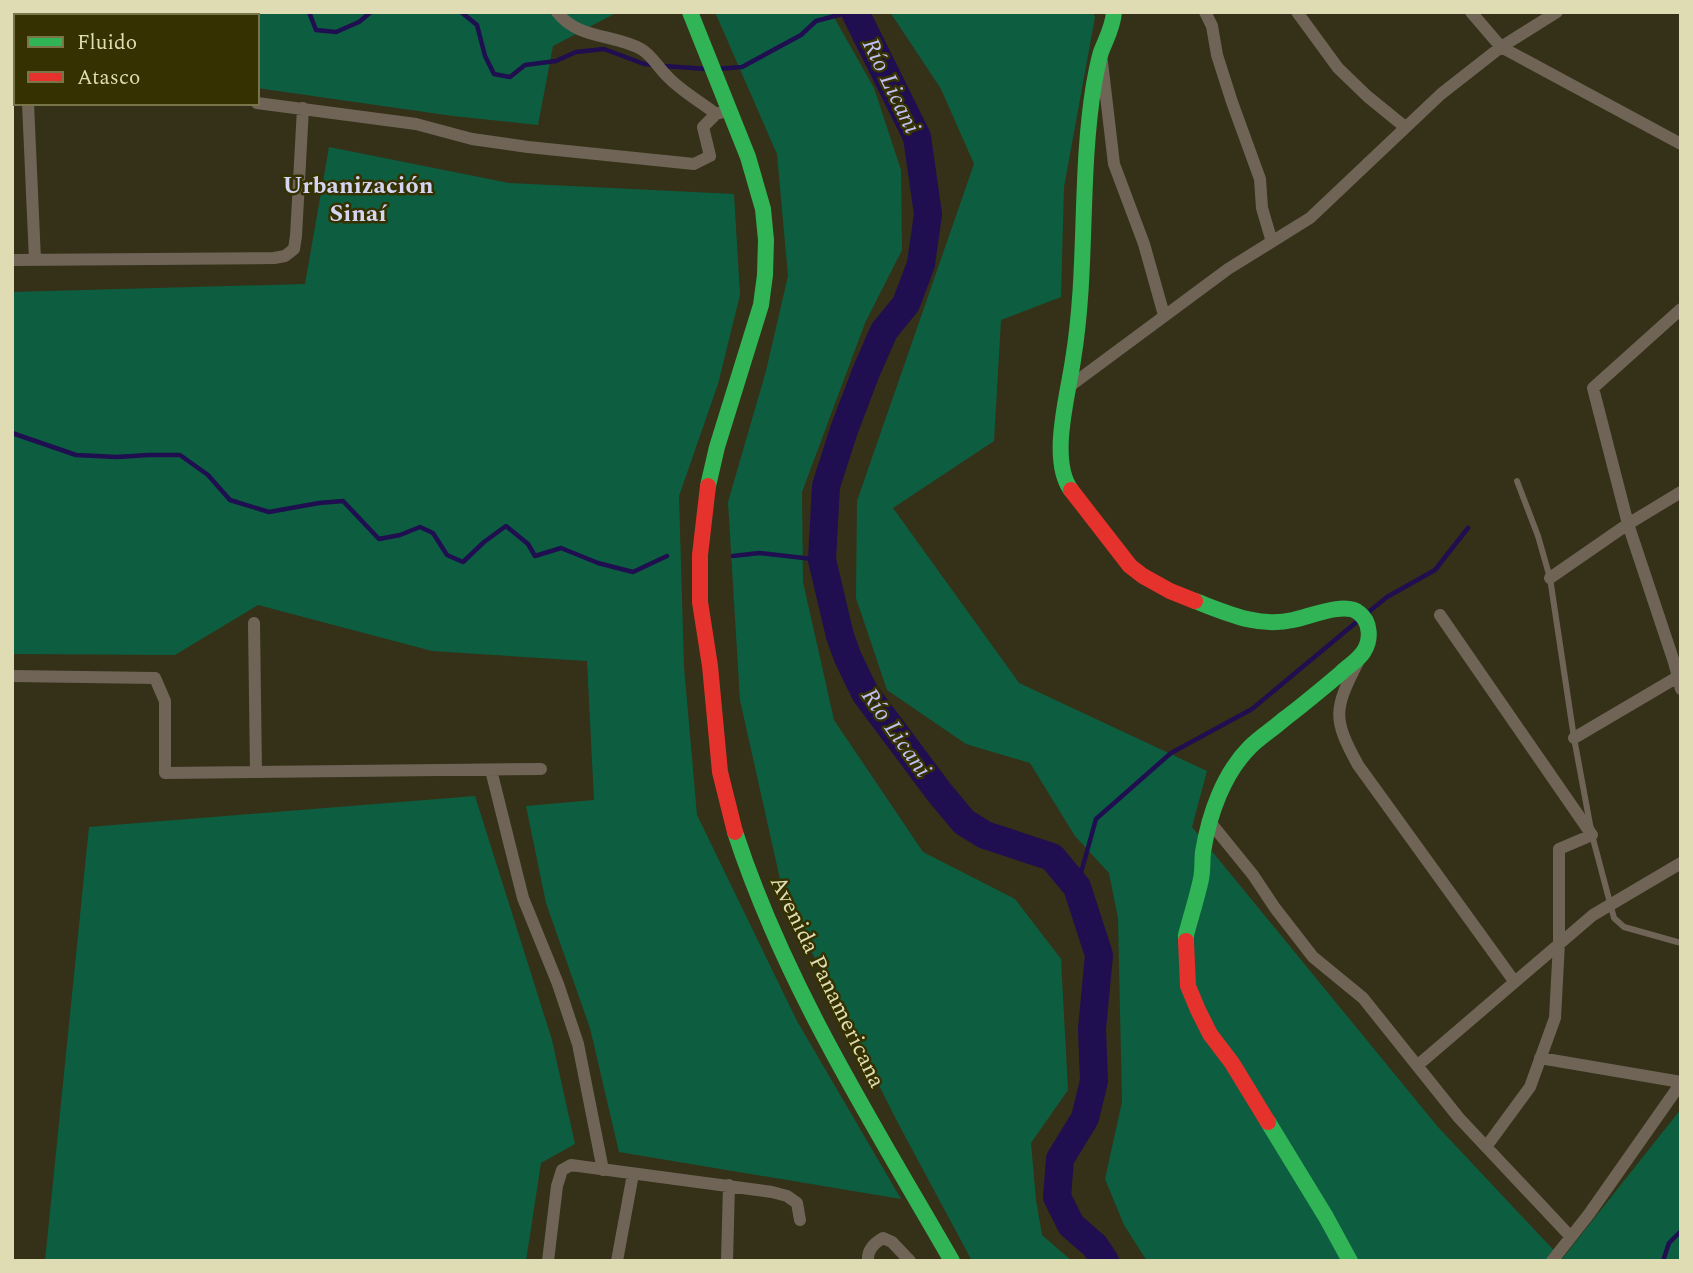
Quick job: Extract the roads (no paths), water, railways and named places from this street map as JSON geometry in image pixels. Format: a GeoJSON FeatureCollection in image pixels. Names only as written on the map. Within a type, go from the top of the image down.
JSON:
{"type":"FeatureCollection","features":[{"type":"Feature","properties":{"kind":"street"},"geometry":{"type":"LineString","coordinates":[[259,103],[416,124],[472,139],[528,147],[694,164],[709,156],[703,127],[725,109],[669,79],[643,50],[588,33],[564,22],[557,12]]}},
{"type":"Feature","properties":{"kind":"street","name":"Avenida Panamericana"},"geometry":{"type":"LineString","coordinates":[[690,12],[725,109],[748,157],[760,197],[766,240],[761,306],[716,447],[706,493],[700,555],[700,601],[710,666],[720,772],[753,883],[778,943],[835,1058],[952,1261]]}},
{"type":"Feature","properties":{"kind":"street"},"geometry":{"type":"LineString","coordinates":[[1114,12],[1094,85],[1086,162],[1079,323],[1060,444],[1062,473],[1068,486],[1118,553],[1143,576],[1170,591],[1242,619],[1264,622],[1290,621],[1331,610],[1358,611],[1369,631],[1369,640],[1340,702],[1338,716],[1347,745],[1358,765],[1514,981]]}},
{"type":"Feature","properties":{"kind":"street"},"geometry":{"type":"LineString","coordinates":[[1205,12],[1212,26],[1217,55],[1231,102],[1260,179],[1262,208],[1272,242]]}},
{"type":"Feature","properties":{"kind":"street"},"geometry":{"type":"LineString","coordinates":[[1297,12],[1338,68],[1405,127]]}},
{"type":"Feature","properties":{"kind":"street"},"geometry":{"type":"LineString","coordinates":[[1471,12],[1501,47],[1681,144]]}},
{"type":"Feature","properties":{"kind":"street"},"geometry":{"type":"LineString","coordinates":[[1070,386],[1228,269],[1310,218],[1451,85],[1501,47],[1557,12]]}},
{"type":"Feature","properties":{"kind":"street"},"geometry":{"type":"LineString","coordinates":[[1101,53],[1114,164],[1144,244],[1164,315]]}},
{"type":"Feature","properties":{"kind":"street"},"geometry":{"type":"LineString","coordinates":[[29,105],[34,260]]}},
{"type":"Feature","properties":{"kind":"street"},"geometry":{"type":"LineString","coordinates":[[12,260],[285,256],[294,249],[296,236],[303,108]]}},
{"type":"Feature","properties":{"kind":"street"},"geometry":{"type":"LineString","coordinates":[[1574,738],[1680,680],[1628,524],[1593,388],[1681,309]]}},
{"type":"Feature","properties":{"kind":"street"},"geometry":{"type":"LineString","coordinates":[[1550,578],[1628,524],[1681,492]]}},
{"type":"Feature","properties":{"kind":"street"},"geometry":{"type":"LineString","coordinates":[[1440,615],[1592,835],[1559,849],[1559,943],[1555,1018],[1530,1087],[1486,1147]]}},
{"type":"Feature","properties":{"kind":"street"},"geometry":{"type":"LineString","coordinates":[[254,623],[256,772]]}},
{"type":"Feature","properties":{"kind":"street"},"geometry":{"type":"LineString","coordinates":[[1350,1261],[1246,1087],[1210,1034],[1188,986],[1186,935],[1202,876],[1203,854],[1210,822],[1225,782],[1251,746],[1363,653]]}},
{"type":"Feature","properties":{"kind":"street"},"geometry":{"type":"LineString","coordinates":[[12,676],[155,678],[165,701],[165,773],[541,769]]}},
{"type":"Feature","properties":{"kind":"street"},"geometry":{"type":"LineString","coordinates":[[491,770],[523,898],[558,984],[578,1044],[603,1170]]}},
{"type":"Feature","properties":{"kind":"street"},"geometry":{"type":"LineString","coordinates":[[1210,822],[1313,957],[1363,998],[1459,1118],[1570,1236]]}},
{"type":"Feature","properties":{"kind":"street"},"geometry":{"type":"LineString","coordinates":[[1418,1065],[1593,915],[1681,863]]}},
{"type":"Feature","properties":{"kind":"street"},"geometry":{"type":"LineString","coordinates":[[1540,1058],[1681,1083],[1589,1214],[1552,1261]]}},
{"type":"Feature","properties":{"kind":"street"},"geometry":{"type":"LineString","coordinates":[[548,1261],[556,1186],[562,1170],[571,1165],[729,1185],[787,1196],[797,1203],[800,1220]]}},
{"type":"Feature","properties":{"kind":"street"},"geometry":{"type":"LineString","coordinates":[[617,1261],[633,1174]]}},
{"type":"Feature","properties":{"kind":"street"},"geometry":{"type":"LineString","coordinates":[[727,1261],[729,1185]]}},
{"type":"Feature","properties":{"kind":"street"},"geometry":{"type":"LineString","coordinates":[[867,1261],[867,1255],[875,1242],[883,1238],[892,1242],[910,1261]]}},
{"type":"Feature","properties":{"kind":"lane"},"geometry":{"type":"LineString","coordinates":[[1517,481],[1538,536],[1550,578],[1574,738],[1592,835],[1609,906],[1614,918],[1624,926],[1681,943]]}},
{"type":"Feature","properties":{"kind":"waterway"},"geometry":{"type":"LineString","coordinates":[[309,12],[316,30],[336,32],[359,22],[371,12]]}},
{"type":"Feature","properties":{"kind":"waterway"},"geometry":{"type":"LineString","coordinates":[[461,12],[477,25],[485,56],[494,74],[510,77],[525,65],[556,61],[576,52],[604,49],[644,64],[655,65]]}},
{"type":"Feature","properties":{"kind":"waterway"},"geometry":{"type":"LineString","coordinates":[[716,69],[742,67],[801,35],[816,21],[850,12]]}},
{"type":"Feature","properties":{"kind":"waterway","name":"Río Licani"},"geometry":{"type":"LineString","coordinates":[[855,12],[917,137],[928,214],[921,264],[906,304],[884,331],[866,372],[826,486],[822,560],[840,636],[865,693],[939,792],[964,822],[985,835],[1052,857],[1077,887],[1099,955],[1092,1029],[1094,1081],[1085,1118],[1060,1159],[1057,1197],[1071,1225],[1095,1246],[1105,1261]]}},
{"type":"Feature","properties":{"kind":"waterway"},"geometry":{"type":"LineString","coordinates":[[664,66],[707,69]]}},
{"type":"Feature","properties":{"kind":"waterway"},"geometry":{"type":"LineString","coordinates":[[12,433],[76,455],[180,455],[208,475],[230,500],[269,512],[343,501],[379,539],[420,527],[433,533],[447,555],[463,562],[506,526],[528,544],[535,556],[561,548],[598,563],[633,572],[667,556]]}},
{"type":"Feature","properties":{"kind":"waterway"},"geometry":{"type":"LineString","coordinates":[[1366,614],[1387,597],[1435,570],[1468,528]]}},
{"type":"Feature","properties":{"kind":"waterway"},"geometry":{"type":"LineString","coordinates":[[733,556],[759,553],[822,560]]}},
{"type":"Feature","properties":{"kind":"waterway"},"geometry":{"type":"LineString","coordinates":[[1077,887],[1096,819],[1171,753],[1252,709],[1359,620]]}},
{"type":"Feature","properties":{"kind":"waterway"},"geometry":{"type":"LineString","coordinates":[[1663,1261],[1669,1243],[1681,1231]]}},
{"type":"Feature","properties":{"kind":"district","name":"Urbanización Sinaí"},"geometry":{"type":"Point","coordinates":[358,200]}}]}
